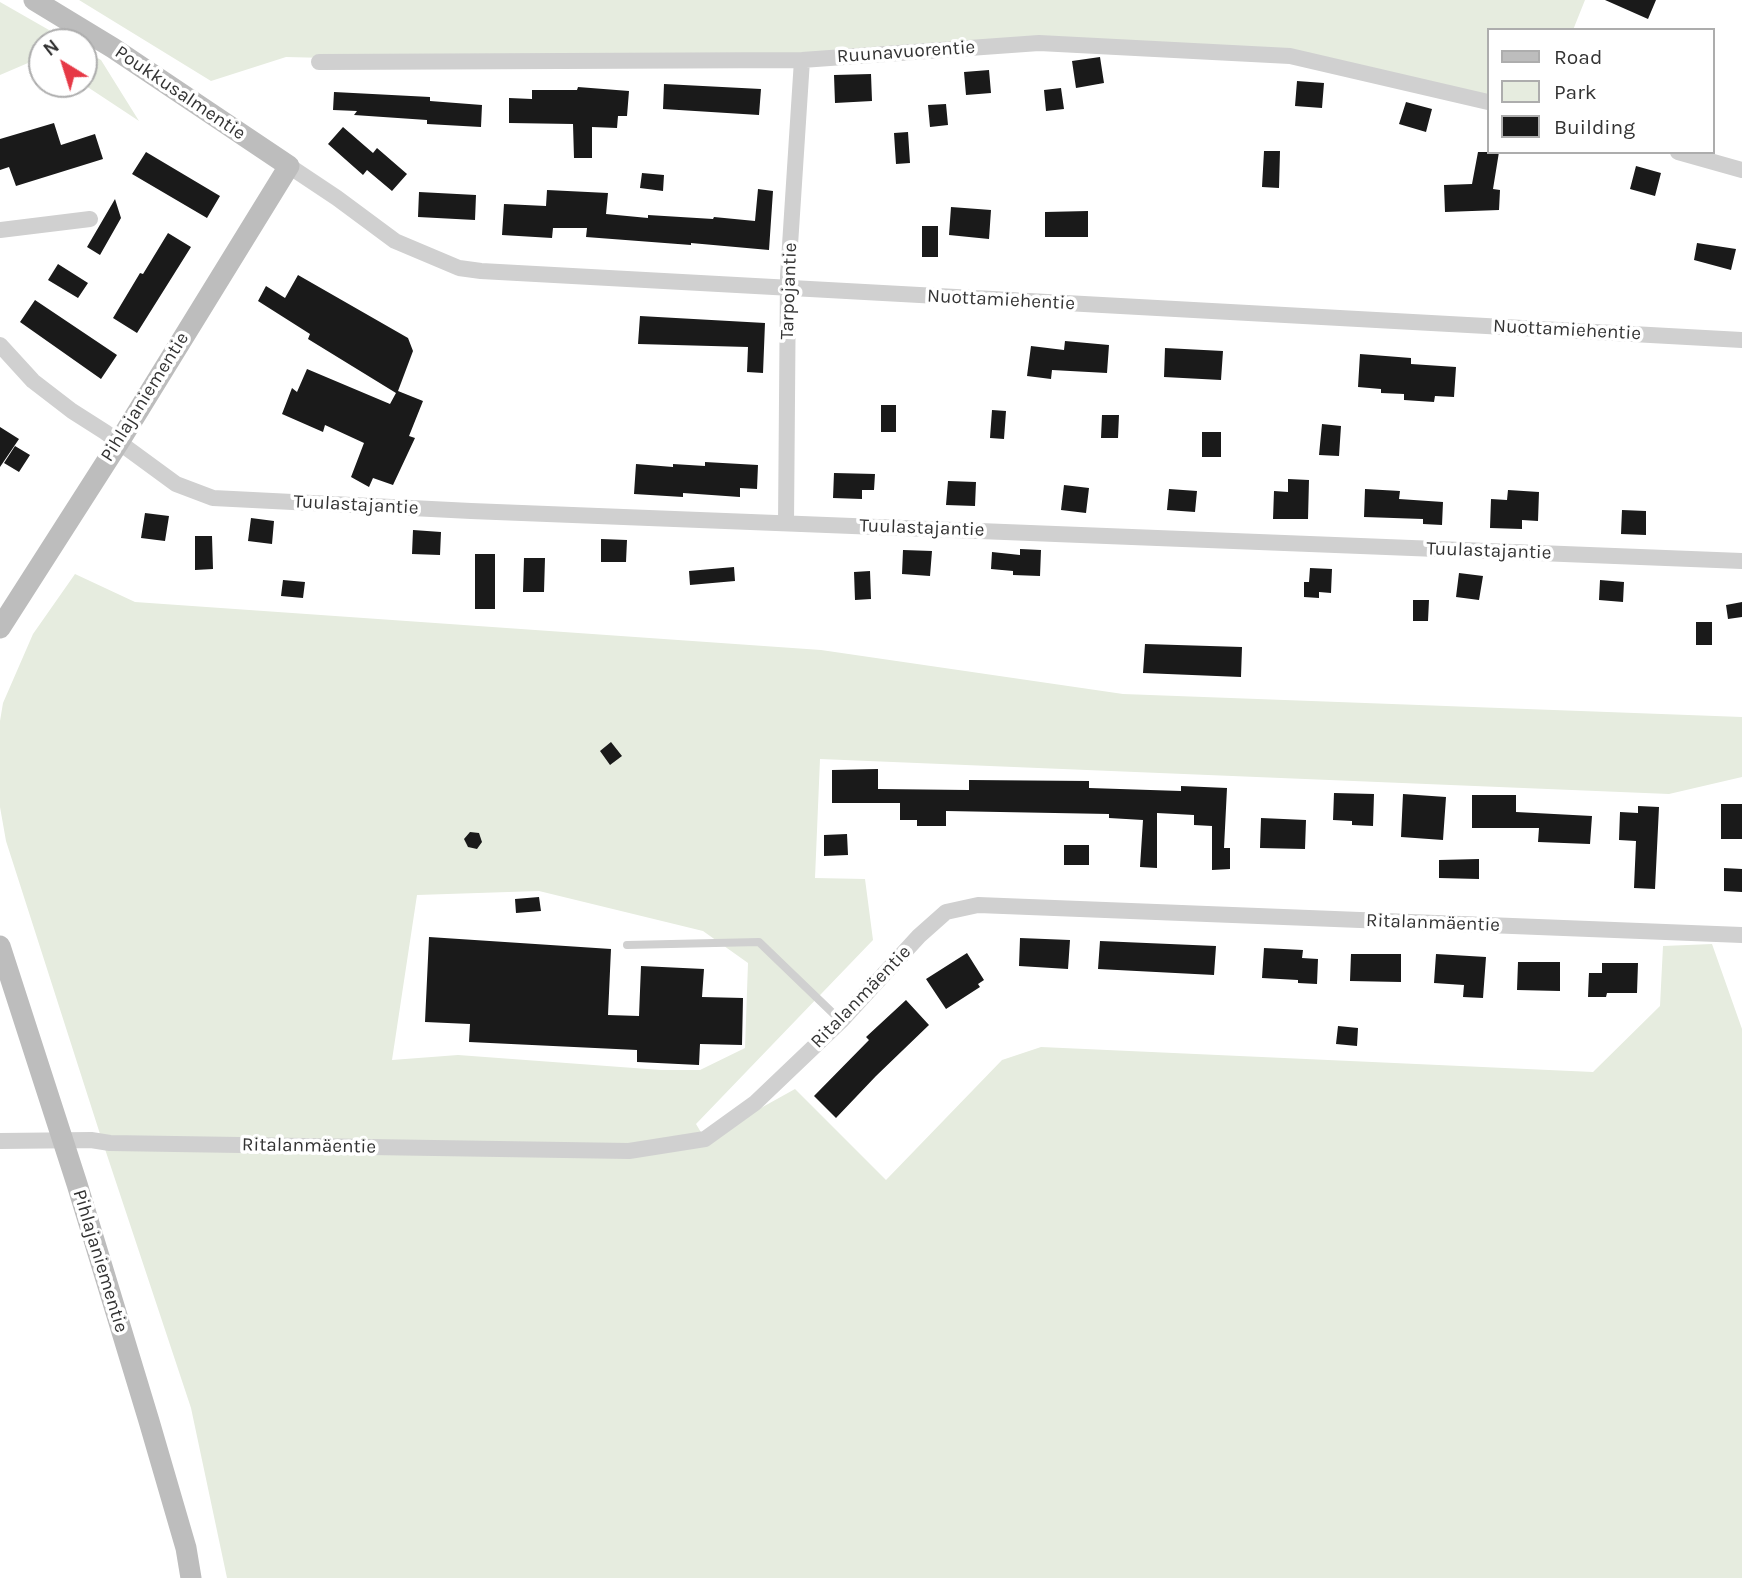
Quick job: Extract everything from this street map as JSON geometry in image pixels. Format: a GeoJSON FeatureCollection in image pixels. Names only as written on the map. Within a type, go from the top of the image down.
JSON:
{"type":"FeatureCollection","features":[{"type":"Feature","properties":{"kind":"street","name":"Poukkusalmentie"},"geometry":{"type":"LineString","coordinates":[[34,0],[114,48],[289,166]]}},
{"type":"Feature","properties":{"kind":"street","name":"Ruunavuorentie"},"geometry":{"type":"LineString","coordinates":[[319,62],[802,60],[1039,43],[1290,56],[1486,102]]}},
{"type":"Feature","properties":{"kind":"street","name":"Tarpojantie"},"geometry":{"type":"LineString","coordinates":[[786,523],[788,289],[802,60]]}},
{"type":"Feature","properties":{"kind":"street"},"geometry":{"type":"LineString","coordinates":[[1685,154],[1742,170]]}},
{"type":"Feature","properties":{"kind":"street","name":"Nuottamiehentie"},"geometry":{"type":"LineString","coordinates":[[289,166],[395,241],[460,268],[788,289],[1742,340]]}},
{"type":"Feature","properties":{"kind":"street","name":"Pihlajaniementie"},"geometry":{"type":"LineString","coordinates":[[0,628],[119,442],[289,166]]}},
{"type":"Feature","properties":{"kind":"street"},"geometry":{"type":"LineString","coordinates":[[0,230],[90,219]]}},
{"type":"Feature","properties":{"kind":"street","name":"Tuulastajantie"},"geometry":{"type":"LineString","coordinates":[[0,345],[33,381],[72,411],[176,484],[213,498],[1742,561]]}},
{"type":"Feature","properties":{"kind":"street","name":"Ritalanmäentie"},"geometry":{"type":"LineString","coordinates":[[0,1141],[629,1151],[705,1139],[755,1103],[841,1021],[919,936],[946,912],[978,905],[1742,935]]}},
{"type":"Feature","properties":{"kind":"street","name":"Pihlajaniementie"},"geometry":{"type":"LineString","coordinates":[[0,946],[149,1421],[186,1548],[191,1578]]}},
{"type":"Feature","properties":{"kind":"lane"},"geometry":{"type":"LineString","coordinates":[[627,945],[759,942],[841,1021]]}},
{"type":"Feature","properties":{"kind":"green space"},"geometry":{"type":"Polygon","coordinates":[[[79,0],[1585,0],[1574,28],[1486,28],[1486,102],[1290,56],[1039,43],[802,60],[491,62],[286,57],[211,81],[79,0]]]}},
{"type":"Feature","properties":{"kind":"green space"},"geometry":{"type":"Polygon","coordinates":[[[0,2],[46,28],[28,28],[28,63],[0,75],[0,2]]]}},
{"type":"Feature","properties":{"kind":"green space"},"geometry":{"type":"Polygon","coordinates":[[[98,58],[101,60],[139,121],[98,94],[98,58]]]}},
{"type":"Feature","properties":{"kind":"green space"},"geometry":{"type":"Polygon","coordinates":[[[75,574],[135,602],[821,650],[1123,694],[1742,717],[1742,777],[1669,794],[820,759],[815,878],[865,879],[873,940],[696,1124],[705,1139],[795,1089],[886,1180],[1002,1060],[1041,1047],[1593,1072],[1660,1006],[1663,946],[1712,944],[1742,1029],[1742,1578],[227,1578],[191,1408],[6,841],[0,807],[0,721],[3,703],[33,634],[75,574]],[[539,891],[417,895],[392,1060],[458,1055],[661,1070],[700,1070],[745,1048],[748,963],[703,931],[539,891]]]}},
{"type":"Feature","properties":{"kind":"building"},"geometry":{"type":"Polygon","coordinates":[[[1605,0],[1656,0],[1648,19],[1605,0]]]}},
{"type":"Feature","properties":{"kind":"building"},"geometry":{"type":"Polygon","coordinates":[[[1100,57],[1104,83],[1076,88],[1072,61],[1100,57]]]}},
{"type":"Feature","properties":{"kind":"building"},"geometry":{"type":"Polygon","coordinates":[[[989,70],[991,93],[966,95],[964,72],[989,70]]]}},
{"type":"Feature","properties":{"kind":"building"},"geometry":{"type":"Polygon","coordinates":[[[871,74],[872,101],[835,103],[834,75],[871,74]]]}},
{"type":"Feature","properties":{"kind":"building"},"geometry":{"type":"Polygon","coordinates":[[[1297,81],[1324,83],[1322,108],[1295,106],[1297,81]]]}},
{"type":"Feature","properties":{"kind":"building"},"geometry":{"type":"Polygon","coordinates":[[[664,84],[761,89],[759,115],[663,109],[664,84]]]}},
{"type":"Feature","properties":{"kind":"building"},"geometry":{"type":"Polygon","coordinates":[[[578,87],[629,91],[627,116],[618,116],[617,128],[592,127],[592,158],[574,158],[573,124],[509,123],[509,98],[532,99],[532,90],[577,90],[578,87]]]}},
{"type":"Feature","properties":{"kind":"building"},"geometry":{"type":"Polygon","coordinates":[[[1061,88],[1064,109],[1046,111],[1044,90],[1061,88]]]}},
{"type":"Feature","properties":{"kind":"building"},"geometry":{"type":"Polygon","coordinates":[[[334,92],[430,97],[430,101],[482,105],[481,127],[427,124],[427,120],[354,115],[357,111],[333,110],[334,92]]]}},
{"type":"Feature","properties":{"kind":"building"},"geometry":{"type":"Polygon","coordinates":[[[1406,102],[1432,109],[1426,132],[1399,124],[1406,102]]]}},
{"type":"Feature","properties":{"kind":"building"},"geometry":{"type":"Polygon","coordinates":[[[946,104],[948,125],[930,127],[928,105],[946,104]]]}},
{"type":"Feature","properties":{"kind":"building"},"geometry":{"type":"Polygon","coordinates":[[[54,123],[61,145],[95,134],[103,159],[16,186],[9,167],[0,170],[0,139],[54,123]]]}},
{"type":"Feature","properties":{"kind":"building"},"geometry":{"type":"Polygon","coordinates":[[[343,127],[373,153],[377,148],[407,174],[392,191],[367,170],[363,175],[328,144],[343,127]]]}},
{"type":"Feature","properties":{"kind":"building"},"geometry":{"type":"Polygon","coordinates":[[[908,132],[910,163],[896,164],[894,133],[908,132]]]}},
{"type":"Feature","properties":{"kind":"building"},"geometry":{"type":"Polygon","coordinates":[[[1264,151],[1280,151],[1279,188],[1262,187],[1264,151]]]}},
{"type":"Feature","properties":{"kind":"building"},"geometry":{"type":"Polygon","coordinates":[[[146,152],[220,196],[207,218],[132,174],[146,152]]]}},
{"type":"Feature","properties":{"kind":"building"},"geometry":{"type":"Polygon","coordinates":[[[1478,152],[1499,154],[1493,189],[1500,190],[1499,210],[1445,212],[1444,185],[1472,184],[1478,152]]]}},
{"type":"Feature","properties":{"kind":"building"},"geometry":{"type":"Polygon","coordinates":[[[1636,166],[1661,173],[1655,196],[1630,189],[1636,166]]]}},
{"type":"Feature","properties":{"kind":"building"},"geometry":{"type":"Polygon","coordinates":[[[642,173],[664,175],[663,191],[640,188],[642,173]]]}},
{"type":"Feature","properties":{"kind":"building"},"geometry":{"type":"Polygon","coordinates":[[[758,189],[773,191],[769,250],[586,237],[587,228],[553,228],[552,238],[502,235],[504,204],[546,206],[547,190],[608,193],[606,214],[755,221],[758,189]]]}},
{"type":"Feature","properties":{"kind":"building"},"geometry":{"type":"Polygon","coordinates":[[[419,192],[476,195],[475,220],[418,217],[419,192]]]}},
{"type":"Feature","properties":{"kind":"building"},"geometry":{"type":"Polygon","coordinates":[[[115,199],[121,218],[100,255],[87,247],[115,199]]]}},
{"type":"Feature","properties":{"kind":"building"},"geometry":{"type":"Polygon","coordinates":[[[951,207],[991,210],[989,239],[949,235],[951,207]]]}},
{"type":"Feature","properties":{"kind":"building"},"geometry":{"type":"Polygon","coordinates":[[[1088,211],[1088,237],[1045,237],[1045,212],[1088,211]]]}},
{"type":"Feature","properties":{"kind":"building"},"geometry":{"type":"Polygon","coordinates":[[[922,226],[938,226],[938,257],[922,257],[922,226]]]}},
{"type":"Feature","properties":{"kind":"building"},"geometry":{"type":"Polygon","coordinates":[[[168,233],[191,247],[137,333],[113,318],[168,233]]]}},
{"type":"Feature","properties":{"kind":"building"},"geometry":{"type":"Polygon","coordinates":[[[1697,243],[1736,249],[1731,270],[1694,260],[1697,243]]]}},
{"type":"Feature","properties":{"kind":"building"},"geometry":{"type":"Polygon","coordinates":[[[58,264],[88,283],[78,298],[48,280],[58,264]]]}},
{"type":"Feature","properties":{"kind":"building"},"geometry":{"type":"Polygon","coordinates":[[[298,275],[408,338],[413,351],[398,391],[423,401],[409,436],[415,438],[393,485],[373,478],[369,487],[351,477],[364,443],[325,425],[323,432],[282,414],[292,388],[297,392],[307,369],[390,404],[396,393],[308,339],[310,334],[258,301],[266,286],[285,298],[298,275]]]}},
{"type":"Feature","properties":{"kind":"building"},"geometry":{"type":"Polygon","coordinates":[[[35,300],[117,355],[101,379],[20,322],[35,300]]]}},
{"type":"Feature","properties":{"kind":"building"},"geometry":{"type":"Polygon","coordinates":[[[640,316],[765,323],[763,373],[747,372],[748,347],[638,344],[640,316]]]}},
{"type":"Feature","properties":{"kind":"building"},"geometry":{"type":"Polygon","coordinates":[[[1065,341],[1109,345],[1107,373],[1052,370],[1051,379],[1027,376],[1031,346],[1064,350],[1065,341]]]}},
{"type":"Feature","properties":{"kind":"building"},"geometry":{"type":"Polygon","coordinates":[[[1165,348],[1223,351],[1221,380],[1164,377],[1165,348]]]}},
{"type":"Feature","properties":{"kind":"building"},"geometry":{"type":"Polygon","coordinates":[[[1360,354],[1411,358],[1411,364],[1456,367],[1454,397],[1435,396],[1434,402],[1404,400],[1404,394],[1381,393],[1381,389],[1358,387],[1360,354]]]}},
{"type":"Feature","properties":{"kind":"building"},"geometry":{"type":"Polygon","coordinates":[[[881,405],[896,405],[896,432],[881,432],[881,405]]]}},
{"type":"Feature","properties":{"kind":"building"},"geometry":{"type":"Polygon","coordinates":[[[992,410],[1006,411],[1004,439],[990,438],[992,410]]]}},
{"type":"Feature","properties":{"kind":"building"},"geometry":{"type":"Polygon","coordinates":[[[1102,415],[1119,415],[1118,438],[1101,438],[1102,415]]]}},
{"type":"Feature","properties":{"kind":"building"},"geometry":{"type":"Polygon","coordinates":[[[1322,424],[1341,426],[1339,456],[1319,455],[1322,424]]]}},
{"type":"Feature","properties":{"kind":"building"},"geometry":{"type":"Polygon","coordinates":[[[0,427],[19,439],[0,467],[0,427]]]}},
{"type":"Feature","properties":{"kind":"building"},"geometry":{"type":"Polygon","coordinates":[[[1202,432],[1221,432],[1221,457],[1202,457],[1202,432]]]}},
{"type":"Feature","properties":{"kind":"building"},"geometry":{"type":"Polygon","coordinates":[[[15,446],[30,455],[19,472],[4,463],[15,446]]]}},
{"type":"Feature","properties":{"kind":"building"},"geometry":{"type":"Polygon","coordinates":[[[705,462],[758,465],[757,489],[740,488],[740,497],[683,493],[683,497],[634,494],[636,464],[673,467],[673,464],[705,466],[705,462]]]}},
{"type":"Feature","properties":{"kind":"building"},"geometry":{"type":"Polygon","coordinates":[[[834,473],[875,474],[874,490],[862,490],[862,499],[833,498],[834,473]]]}},
{"type":"Feature","properties":{"kind":"building"},"geometry":{"type":"Polygon","coordinates":[[[1288,479],[1309,480],[1308,519],[1273,519],[1274,491],[1288,492],[1288,479]]]}},
{"type":"Feature","properties":{"kind":"building"},"geometry":{"type":"Polygon","coordinates":[[[948,481],[976,482],[975,506],[946,505],[948,481]]]}},
{"type":"Feature","properties":{"kind":"building"},"geometry":{"type":"Polygon","coordinates":[[[1064,485],[1089,488],[1086,513],[1061,510],[1064,485]]]}},
{"type":"Feature","properties":{"kind":"building"},"geometry":{"type":"Polygon","coordinates":[[[1169,489],[1197,491],[1195,512],[1167,510],[1169,489]]]}},
{"type":"Feature","properties":{"kind":"building"},"geometry":{"type":"Polygon","coordinates":[[[1365,489],[1400,491],[1399,499],[1443,502],[1442,525],[1423,524],[1423,519],[1364,517],[1365,489]]]}},
{"type":"Feature","properties":{"kind":"building"},"geometry":{"type":"Polygon","coordinates":[[[1508,490],[1539,492],[1538,521],[1522,520],[1522,529],[1490,528],[1491,499],[1507,500],[1508,490]]]}},
{"type":"Feature","properties":{"kind":"building"},"geometry":{"type":"Polygon","coordinates":[[[1622,510],[1646,511],[1646,535],[1621,534],[1622,510]]]}},
{"type":"Feature","properties":{"kind":"building"},"geometry":{"type":"Polygon","coordinates":[[[145,513],[169,516],[165,541],[141,538],[145,513]]]}},
{"type":"Feature","properties":{"kind":"building"},"geometry":{"type":"Polygon","coordinates":[[[251,518],[274,521],[272,544],[248,541],[251,518]]]}},
{"type":"Feature","properties":{"kind":"building"},"geometry":{"type":"Polygon","coordinates":[[[413,530],[441,532],[440,555],[412,554],[413,530]]]}},
{"type":"Feature","properties":{"kind":"building"},"geometry":{"type":"Polygon","coordinates":[[[195,536],[212,536],[213,569],[195,570],[195,536]]]}},
{"type":"Feature","properties":{"kind":"building"},"geometry":{"type":"Polygon","coordinates":[[[601,539],[627,540],[626,562],[601,562],[601,539]]]}},
{"type":"Feature","properties":{"kind":"building"},"geometry":{"type":"Polygon","coordinates":[[[1020,549],[1041,550],[1040,576],[1013,575],[1013,571],[991,569],[992,552],[1020,555],[1020,549]]]}},
{"type":"Feature","properties":{"kind":"building"},"geometry":{"type":"Polygon","coordinates":[[[903,550],[932,551],[930,576],[902,574],[903,550]]]}},
{"type":"Feature","properties":{"kind":"building"},"geometry":{"type":"Polygon","coordinates":[[[475,554],[495,554],[495,609],[475,609],[475,554]]]}},
{"type":"Feature","properties":{"kind":"building"},"geometry":{"type":"Polygon","coordinates":[[[524,558],[545,558],[544,592],[523,592],[524,558]]]}},
{"type":"Feature","properties":{"kind":"building"},"geometry":{"type":"Polygon","coordinates":[[[734,567],[735,581],[690,585],[689,571],[734,567]]]}},
{"type":"Feature","properties":{"kind":"building"},"geometry":{"type":"Polygon","coordinates":[[[1310,568],[1332,569],[1331,593],[1319,592],[1319,598],[1304,597],[1304,582],[1309,582],[1310,568]]]}},
{"type":"Feature","properties":{"kind":"building"},"geometry":{"type":"Polygon","coordinates":[[[870,571],[871,599],[855,600],[854,572],[870,571]]]}},
{"type":"Feature","properties":{"kind":"building"},"geometry":{"type":"Polygon","coordinates":[[[1459,573],[1483,576],[1479,600],[1456,597],[1459,573]]]}},
{"type":"Feature","properties":{"kind":"building"},"geometry":{"type":"Polygon","coordinates":[[[283,580],[305,582],[303,598],[281,596],[283,580]]]}},
{"type":"Feature","properties":{"kind":"building"},"geometry":{"type":"Polygon","coordinates":[[[1600,580],[1624,582],[1623,602],[1599,600],[1600,580]]]}},
{"type":"Feature","properties":{"kind":"building"},"geometry":{"type":"Polygon","coordinates":[[[1413,600],[1429,600],[1428,621],[1413,621],[1413,600]]]}},
{"type":"Feature","properties":{"kind":"building"},"geometry":{"type":"Polygon","coordinates":[[[1742,602],[1742,617],[1728,619],[1726,605],[1742,602]]]}},
{"type":"Feature","properties":{"kind":"building"},"geometry":{"type":"Polygon","coordinates":[[[1696,622],[1712,622],[1712,645],[1696,645],[1696,622]]]}},
{"type":"Feature","properties":{"kind":"building"},"geometry":{"type":"Polygon","coordinates":[[[1145,644],[1242,647],[1241,677],[1143,673],[1145,644]]]}},
{"type":"Feature","properties":{"kind":"building"},"geometry":{"type":"Polygon","coordinates":[[[611,742],[622,756],[610,765],[600,751],[611,742]]]}},
{"type":"Feature","properties":{"kind":"building"},"geometry":{"type":"Polygon","coordinates":[[[878,769],[878,789],[969,790],[969,780],[1089,781],[1089,788],[1181,791],[1181,786],[1227,788],[1224,848],[1230,848],[1230,869],[1212,870],[1212,826],[1194,825],[1194,815],[1157,813],[1157,868],[1140,867],[1143,820],[1109,818],[1109,814],[946,811],[946,826],[917,826],[917,820],[900,820],[900,803],[832,803],[832,770],[878,769]]]}},
{"type":"Feature","properties":{"kind":"building"},"geometry":{"type":"Polygon","coordinates":[[[1334,793],[1374,794],[1373,826],[1352,825],[1352,821],[1333,820],[1334,793]]]}},
{"type":"Feature","properties":{"kind":"building"},"geometry":{"type":"Polygon","coordinates":[[[1403,794],[1446,797],[1443,840],[1401,837],[1403,794]]]}},
{"type":"Feature","properties":{"kind":"building"},"geometry":{"type":"Polygon","coordinates":[[[1472,795],[1516,795],[1516,812],[1592,816],[1590,844],[1538,842],[1539,828],[1472,828],[1472,795]]]}},
{"type":"Feature","properties":{"kind":"building"},"geometry":{"type":"Polygon","coordinates":[[[1721,804],[1742,804],[1742,839],[1721,839],[1721,804]]]}},
{"type":"Feature","properties":{"kind":"building"},"geometry":{"type":"Polygon","coordinates":[[[1638,806],[1659,807],[1655,889],[1634,888],[1636,841],[1619,840],[1620,812],[1638,813],[1638,806]]]}},
{"type":"Feature","properties":{"kind":"building"},"geometry":{"type":"Polygon","coordinates":[[[1261,818],[1306,820],[1305,849],[1260,848],[1261,818]]]}},
{"type":"Feature","properties":{"kind":"building"},"geometry":{"type":"Polygon","coordinates":[[[470,832],[479,833],[482,842],[477,849],[468,847],[464,839],[470,832]]]}},
{"type":"Feature","properties":{"kind":"building"},"geometry":{"type":"Polygon","coordinates":[[[847,834],[848,855],[824,856],[824,835],[847,834]]]}},
{"type":"Feature","properties":{"kind":"building"},"geometry":{"type":"Polygon","coordinates":[[[1064,845],[1089,845],[1089,865],[1064,865],[1064,845]]]}},
{"type":"Feature","properties":{"kind":"building"},"geometry":{"type":"Polygon","coordinates":[[[1479,859],[1479,879],[1439,878],[1439,860],[1479,859]]]}},
{"type":"Feature","properties":{"kind":"building"},"geometry":{"type":"Polygon","coordinates":[[[1724,868],[1742,869],[1742,892],[1724,891],[1724,868]]]}},
{"type":"Feature","properties":{"kind":"building"},"geometry":{"type":"Polygon","coordinates":[[[539,897],[541,911],[516,913],[515,899],[539,897]]]}},
{"type":"Feature","properties":{"kind":"building"},"geometry":{"type":"Polygon","coordinates":[[[429,937],[611,949],[608,1015],[639,1016],[641,966],[704,969],[702,997],[743,998],[742,1045],[700,1044],[699,1065],[637,1062],[637,1050],[469,1042],[470,1024],[425,1022],[429,937]]]}},
{"type":"Feature","properties":{"kind":"building"},"geometry":{"type":"Polygon","coordinates":[[[1020,938],[1070,940],[1068,969],[1019,966],[1020,938]]]}},
{"type":"Feature","properties":{"kind":"building"},"geometry":{"type":"Polygon","coordinates":[[[1100,941],[1216,946],[1214,975],[1098,969],[1100,941]]]}},
{"type":"Feature","properties":{"kind":"building"},"geometry":{"type":"Polygon","coordinates":[[[1264,948],[1303,950],[1302,958],[1318,959],[1317,984],[1262,978],[1264,948]]]}},
{"type":"Feature","properties":{"kind":"building"},"geometry":{"type":"Polygon","coordinates":[[[967,953],[984,980],[978,984],[980,987],[946,1009],[926,979],[967,953]]]}},
{"type":"Feature","properties":{"kind":"building"},"geometry":{"type":"Polygon","coordinates":[[[1351,954],[1401,954],[1401,982],[1350,981],[1351,954]]]}},
{"type":"Feature","properties":{"kind":"building"},"geometry":{"type":"Polygon","coordinates":[[[1436,954],[1486,957],[1483,998],[1463,997],[1464,985],[1434,983],[1436,954]]]}},
{"type":"Feature","properties":{"kind":"building"},"geometry":{"type":"Polygon","coordinates":[[[1518,962],[1560,962],[1560,991],[1517,990],[1518,962]]]}},
{"type":"Feature","properties":{"kind":"building"},"geometry":{"type":"Polygon","coordinates":[[[1602,963],[1638,963],[1637,993],[1607,993],[1606,997],[1588,997],[1589,973],[1602,973],[1602,963]]]}},
{"type":"Feature","properties":{"kind":"building"},"geometry":{"type":"Polygon","coordinates":[[[906,1000],[929,1025],[836,1118],[814,1096],[869,1040],[866,1037],[906,1000]]]}},
{"type":"Feature","properties":{"kind":"building"},"geometry":{"type":"Polygon","coordinates":[[[1338,1026],[1358,1028],[1357,1046],[1336,1044],[1338,1026]]]}}]}
